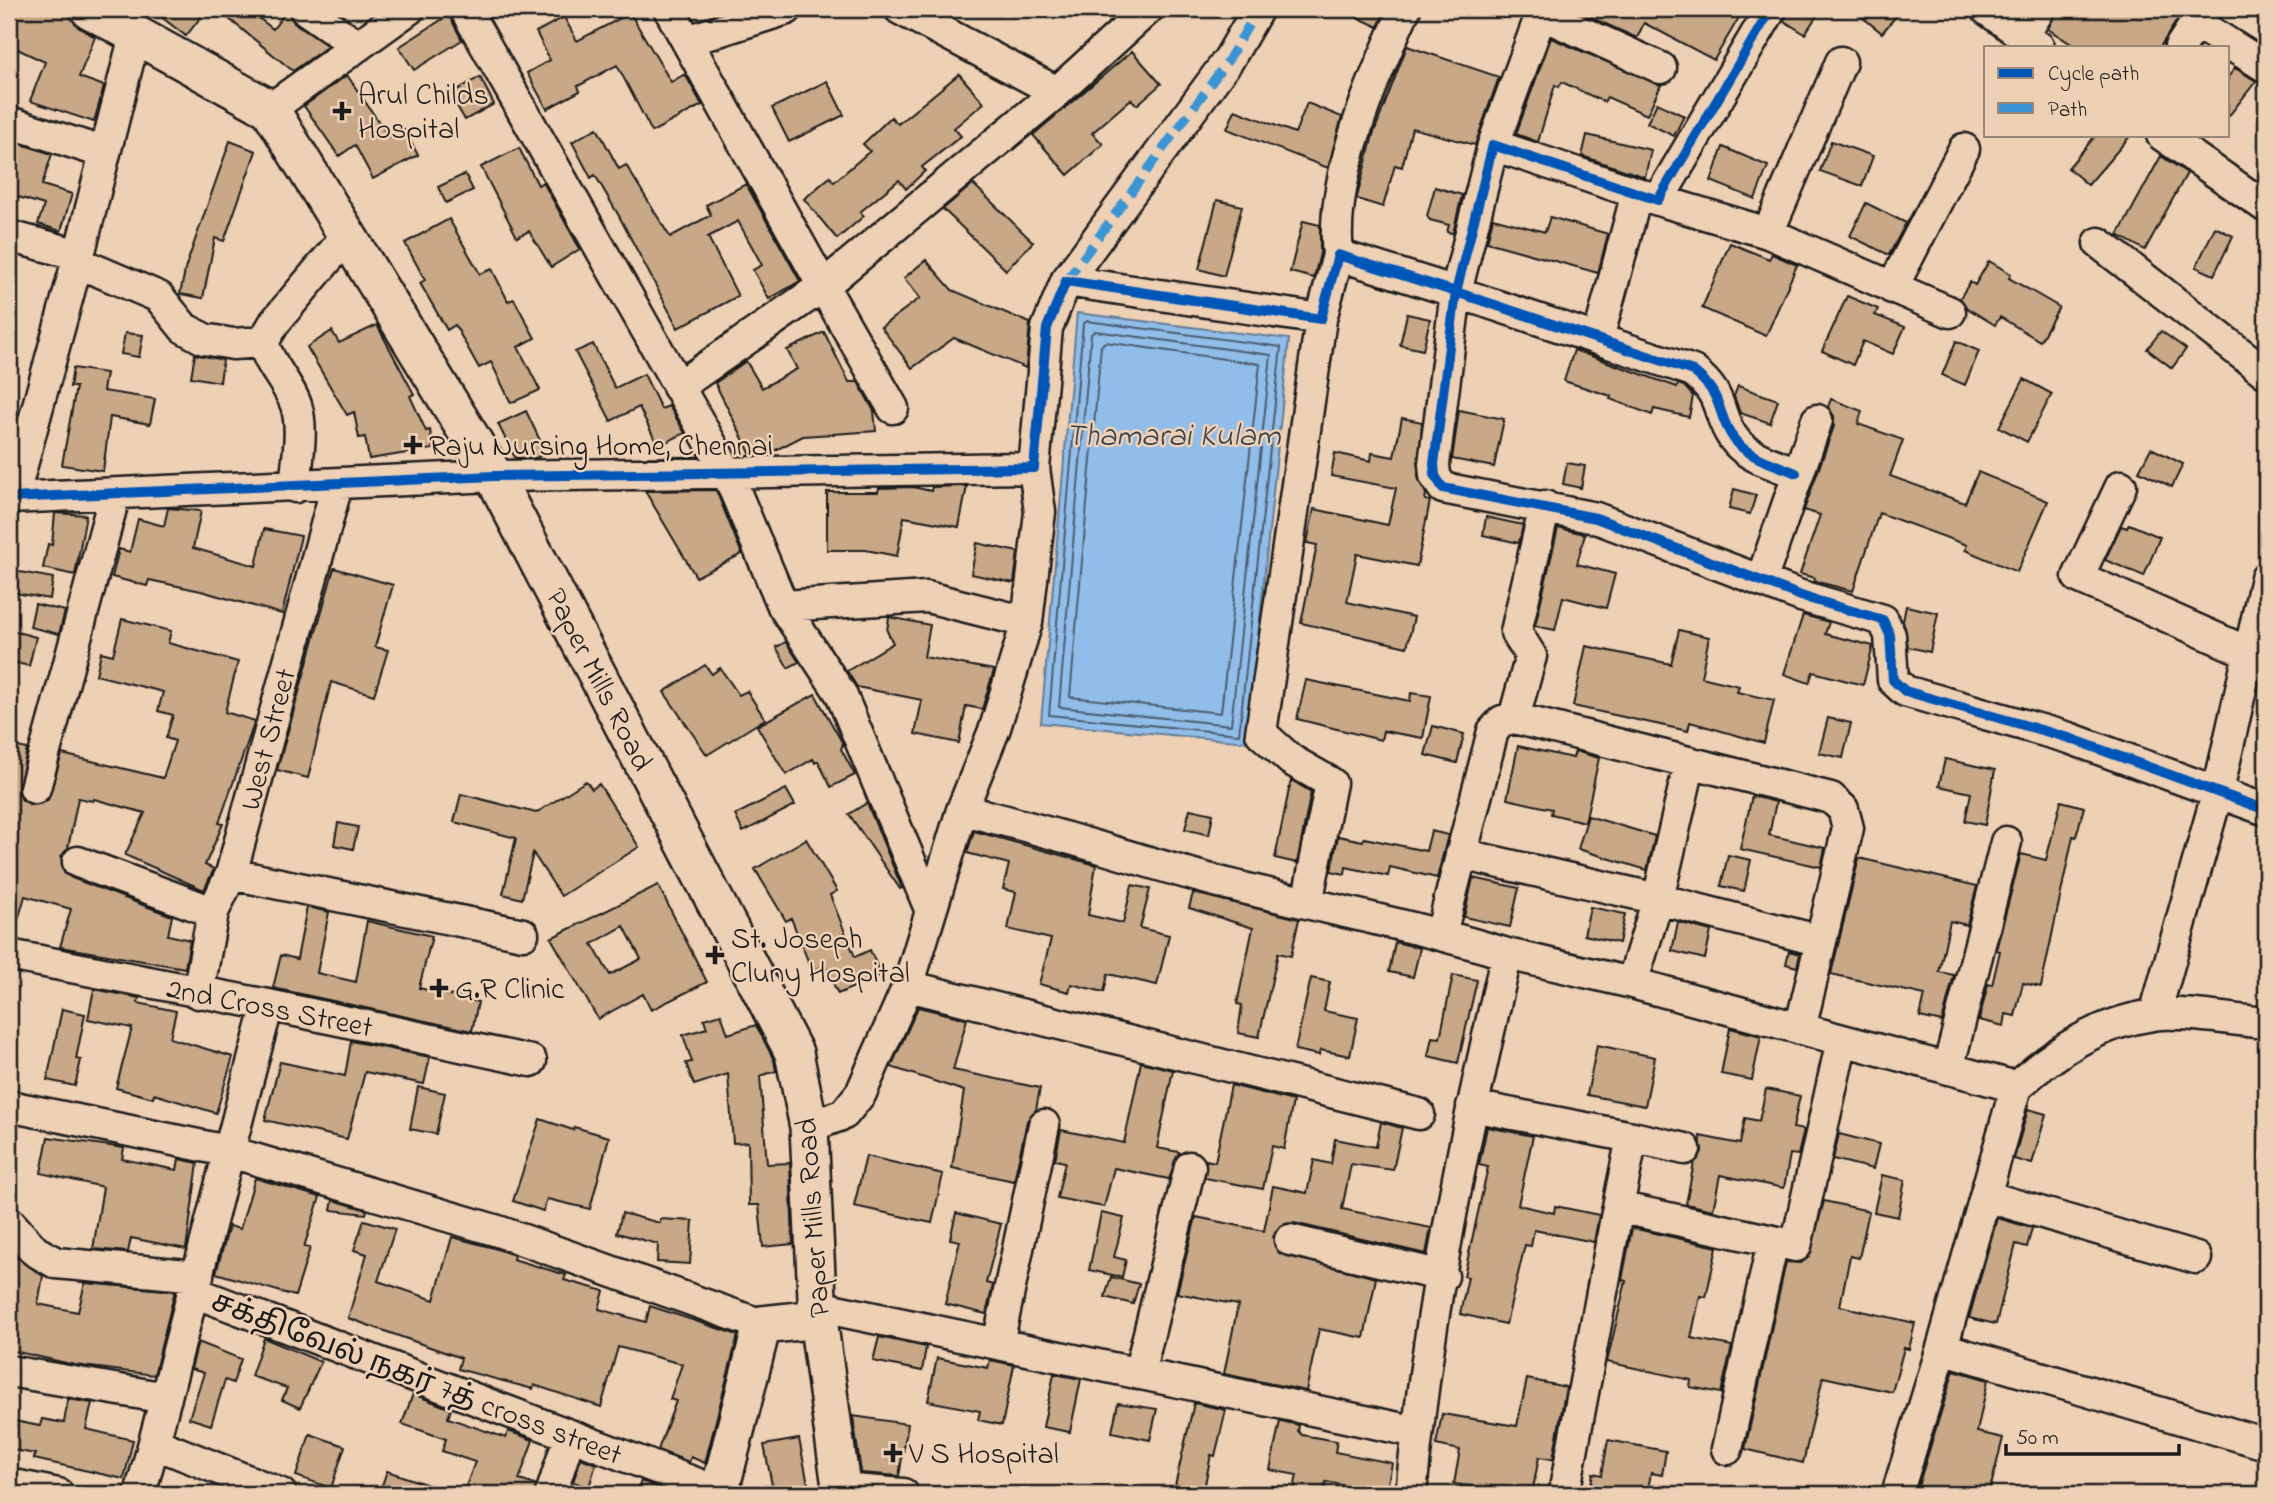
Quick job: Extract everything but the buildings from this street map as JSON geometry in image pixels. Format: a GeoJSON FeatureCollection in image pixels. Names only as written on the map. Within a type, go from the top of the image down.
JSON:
{"type":"FeatureCollection","features":[{"type":"Feature","properties":{"kind":"main road"},"geometry":{"type":"LineString","coordinates":[[89,9],[270,109]]}},
{"type":"Feature","properties":{"kind":"main road","name":"Paper Mills Road"},"geometry":{"type":"LineString","coordinates":[[270,109],[494,475],[794,1053],[809,1126],[817,1313],[841,1492]]}},
{"type":"Feature","properties":{"kind":"main road"},"geometry":{"type":"LineString","coordinates":[[719,1493],[762,1325],[817,1313]]}},
{"type":"Feature","properties":{"kind":"street"},"geometry":{"type":"LineString","coordinates":[[306,9],[358,46]]}},
{"type":"Feature","properties":{"kind":"street"},"geometry":{"type":"LineString","coordinates":[[270,109],[409,9]]}},
{"type":"Feature","properties":{"kind":"street"},"geometry":{"type":"LineString","coordinates":[[465,9],[727,472],[783,606],[841,694],[930,909]]}},
{"type":"Feature","properties":{"kind":"street"},"geometry":{"type":"LineString","coordinates":[[669,9],[893,408]]}},
{"type":"Feature","properties":{"kind":"street"},"geometry":{"type":"LineString","coordinates":[[687,41],[787,9]]}},
{"type":"Feature","properties":{"kind":"street"},"geometry":{"type":"LineString","coordinates":[[900,9],[1057,92]]}},
{"type":"Feature","properties":{"kind":"street"},"geometry":{"type":"LineString","coordinates":[[678,387],[823,286],[1057,92],[1148,9]]}},
{"type":"Feature","properties":{"kind":"street"},"geometry":{"type":"LineString","coordinates":[[809,1126],[844,1114],[861,1093],[908,986],[962,810],[995,728],[1027,622],[1040,512],[1034,468],[1047,328],[1066,281],[1229,59],[1258,9]]}},
{"type":"Feature","properties":{"kind":"street"},"geometry":{"type":"LineString","coordinates":[[1307,903],[1331,783],[1291,760],[1261,733],[1321,319],[1338,255],[1335,227],[1340,186],[1380,63],[1405,9]]}},
{"type":"Feature","properties":{"kind":"street"},"geometry":{"type":"LineString","coordinates":[[1598,339],[1648,196],[1771,9]]}},
{"type":"Feature","properties":{"kind":"street"},"geometry":{"type":"LineString","coordinates":[[1986,9],[2031,41],[2040,9]]}},
{"type":"Feature","properties":{"kind":"street"},"geometry":{"type":"LineString","coordinates":[[1661,68],[1542,11],[1493,145],[1456,292],[1435,476],[1443,488],[1596,518],[1760,581],[1883,620],[1890,635],[1893,680],[1905,691],[2031,726],[2266,810]]}},
{"type":"Feature","properties":{"kind":"street"},"geometry":{"type":"LineString","coordinates":[[2193,26],[2229,46]]}},
{"type":"Feature","properties":{"kind":"street"},"geometry":{"type":"LineString","coordinates":[[135,35],[78,258],[11,498],[295,487],[494,475],[1034,468]]}},
{"type":"Feature","properties":{"kind":"street"},"geometry":{"type":"LineString","coordinates":[[2230,47],[2266,67]]}},
{"type":"Feature","properties":{"kind":"street"},"geometry":{"type":"LineString","coordinates":[[1768,233],[1841,62]]}},
{"type":"Feature","properties":{"kind":"street"},"geometry":{"type":"LineString","coordinates":[[9,122],[105,153]]}},
{"type":"Feature","properties":{"kind":"street"},"geometry":{"type":"LineString","coordinates":[[2163,136],[2266,207]]}},
{"type":"Feature","properties":{"kind":"street"},"geometry":{"type":"LineString","coordinates":[[1493,145],[1768,233],[1950,312]]}},
{"type":"Feature","properties":{"kind":"street"},"geometry":{"type":"LineString","coordinates":[[1892,288],[1965,149]]}},
{"type":"Feature","properties":{"kind":"street"},"geometry":{"type":"LineString","coordinates":[[9,236],[78,258],[159,296],[184,328],[204,339],[233,344],[263,342]]}},
{"type":"Feature","properties":{"kind":"street"},"geometry":{"type":"LineString","coordinates":[[263,342],[275,323],[347,236]]}},
{"type":"Feature","properties":{"kind":"street"},"geometry":{"type":"LineString","coordinates":[[2099,243],[2266,373]]}},
{"type":"Feature","properties":{"kind":"street"},"geometry":{"type":"LineString","coordinates":[[1338,255],[1693,371],[1717,395],[1735,440],[1749,453],[1796,473]]}},
{"type":"Feature","properties":{"kind":"street"},"geometry":{"type":"LineString","coordinates":[[1066,281],[1321,319]]}},
{"type":"Feature","properties":{"kind":"street"},"geometry":{"type":"LineString","coordinates":[[263,342],[271,366],[296,402],[299,417],[295,487]]}},
{"type":"Feature","properties":{"kind":"street"},"geometry":{"type":"LineString","coordinates":[[1760,581],[1816,420]]}},
{"type":"Feature","properties":{"kind":"street","name":"West Street"},"geometry":{"type":"LineString","coordinates":[[198,993],[213,912],[231,874],[337,485]]}},
{"type":"Feature","properties":{"kind":"street"},"geometry":{"type":"LineString","coordinates":[[2121,486],[2078,577],[2248,652]]}},
{"type":"Feature","properties":{"kind":"street"},"geometry":{"type":"LineString","coordinates":[[36,788],[115,494]]}},
{"type":"Feature","properties":{"kind":"street"},"geometry":{"type":"LineString","coordinates":[[1514,718],[1531,656],[1516,632],[1545,506]]}},
{"type":"Feature","properties":{"kind":"street"},"geometry":{"type":"LineString","coordinates":[[2155,1014],[2218,791],[2266,578]]}},
{"type":"Feature","properties":{"kind":"street"},"geometry":{"type":"LineString","coordinates":[[783,606],[928,597],[1027,622]]}},
{"type":"Feature","properties":{"kind":"street"},"geometry":{"type":"LineString","coordinates":[[1441,934],[1493,732],[1502,722],[1514,718],[1831,798],[1843,809],[1848,828],[1800,1029]]}},
{"type":"Feature","properties":{"kind":"street"},"geometry":{"type":"LineString","coordinates":[[1632,983],[1658,899],[1690,762]]}},
{"type":"Feature","properties":{"kind":"street"},"geometry":{"type":"LineString","coordinates":[[962,810],[1222,883],[1441,934],[1507,954],[1632,983],[2016,1087]]}},
{"type":"Feature","properties":{"kind":"street"},"geometry":{"type":"LineString","coordinates":[[1948,1069],[2006,842]]}},
{"type":"Feature","properties":{"kind":"street"},"geometry":{"type":"LineString","coordinates":[[1461,854],[1658,899],[1821,941]]}},
{"type":"Feature","properties":{"kind":"street"},"geometry":{"type":"LineString","coordinates":[[78,862],[213,912]]}},
{"type":"Feature","properties":{"kind":"street"},"geometry":{"type":"LineString","coordinates":[[231,874],[465,919],[523,934]]}},
{"type":"Feature","properties":{"kind":"street"},"geometry":{"type":"LineString","coordinates":[[1411,1494],[1417,1432],[1472,1106],[1507,954]]}},
{"type":"Feature","properties":{"kind":"street","name":"2nd Cross Street"},"geometry":{"type":"LineString","coordinates":[[9,955],[268,1005],[531,1061]]}},
{"type":"Feature","properties":{"kind":"street"},"geometry":{"type":"LineString","coordinates":[[908,986],[1419,1114]]}},
{"type":"Feature","properties":{"kind":"street"},"geometry":{"type":"LineString","coordinates":[[140,1494],[196,1284],[227,1151],[268,1005]]}},
{"type":"Feature","properties":{"kind":"street"},"geometry":{"type":"LineString","coordinates":[[1897,1494],[1942,1348],[2016,1087],[2046,1061],[2089,1033],[2155,1014],[2266,1023]]}},
{"type":"Feature","properties":{"kind":"street"},"geometry":{"type":"LineString","coordinates":[[1618,1207],[1796,1246],[1842,1040]]}},
{"type":"Feature","properties":{"kind":"street"},"geometry":{"type":"LineString","coordinates":[[9,1106],[227,1151],[498,1231],[762,1325]]}},
{"type":"Feature","properties":{"kind":"street"},"geometry":{"type":"LineString","coordinates":[[1472,1106],[1685,1149]]}},
{"type":"Feature","properties":{"kind":"street"},"geometry":{"type":"LineString","coordinates":[[998,1344],[1044,1125]]}},
{"type":"Feature","properties":{"kind":"street"},"geometry":{"type":"LineString","coordinates":[[1564,1494],[1632,1137]]}},
{"type":"Feature","properties":{"kind":"street"},"geometry":{"type":"LineString","coordinates":[[1139,1374],[1190,1167]]}},
{"type":"Feature","properties":{"kind":"street"},"geometry":{"type":"LineString","coordinates":[[1985,1196],[2196,1258]]}},
{"type":"Feature","properties":{"kind":"street","name":"சக்திவேல் நகர் 7த் cross street"},"geometry":{"type":"LineString","coordinates":[[9,1222],[35,1251],[55,1263],[196,1284],[719,1493]]}},
{"type":"Feature","properties":{"kind":"street"},"geometry":{"type":"LineString","coordinates":[[1290,1240],[1443,1276]]}},
{"type":"Feature","properties":{"kind":"street"},"geometry":{"type":"LineString","coordinates":[[1727,1449],[1773,1241]]}},
{"type":"Feature","properties":{"kind":"street"},"geometry":{"type":"LineString","coordinates":[[817,1313],[998,1344],[1417,1432]]}},
{"type":"Feature","properties":{"kind":"street"},"geometry":{"type":"LineString","coordinates":[[1942,1348],[2266,1444]]}},
{"type":"Feature","properties":{"kind":"street"},"geometry":{"type":"LineString","coordinates":[[9,1371],[166,1398]]}},
{"type":"Feature","properties":{"kind":"street"},"geometry":{"type":"LineString","coordinates":[[551,1494],[570,1435]]}},
{"type":"Feature","properties":{"kind":"street"},"geometry":{"type":"LineString","coordinates":[[154,1443],[281,1494]]}},
{"type":"Feature","properties":{"kind":"street"},"geometry":{"type":"LineString","coordinates":[[9,1485],[58,1494]]}},
{"type":"Feature","properties":{"kind":"street"},"geometry":{"type":"LineString","coordinates":[[841,1492],[903,1494]]}},
{"type":"Feature","properties":{"kind":"water","name":"Thamarai Kulam"},"geometry":{"type":"Polygon","coordinates":[[[1077,313],[1289,339],[1247,742],[1041,723],[1077,313]]]}},
{"type":"Feature","properties":{"kind":"marked path"},"geometry":{"type":"LineString","coordinates":[[1066,281],[1229,59],[1258,9]]}},
{"type":"Feature","properties":{"kind":"cycle path"},"geometry":{"type":"LineString","coordinates":[[9,498],[494,476],[1034,468],[1047,328],[1066,281],[1321,319],[1338,255],[1456,292],[1493,145],[1658,200],[1771,9]]}},
{"type":"Feature","properties":{"kind":"cycle path"},"geometry":{"type":"LineString","coordinates":[[1796,473],[1754,456],[1740,446],[1728,430],[1711,389],[1693,371],[1456,292],[1434,464],[1435,476],[1443,488],[1596,518],[1801,596],[1883,620],[1890,635],[1893,680],[1905,691],[2069,738],[2266,810]]}},
{"type":"Feature","properties":{"kind":"place","name":"Arul Childs Hospital"},"geometry":{"type":"Point","coordinates":[342,111]}},
{"type":"Feature","properties":{"kind":"place","name":"Raju Nursing Home, Chennai"},"geometry":{"type":"Point","coordinates":[413,445]}},
{"type":"Feature","properties":{"kind":"place","name":"St. Joseph Cluny Hospital"},"geometry":{"type":"Point","coordinates":[715,955]}},
{"type":"Feature","properties":{"kind":"place","name":"G.R Clinic"},"geometry":{"type":"Point","coordinates":[439,988]}},
{"type":"Feature","properties":{"kind":"place","name":"V S Hospital"},"geometry":{"type":"Point","coordinates":[893,1453]}}]}
